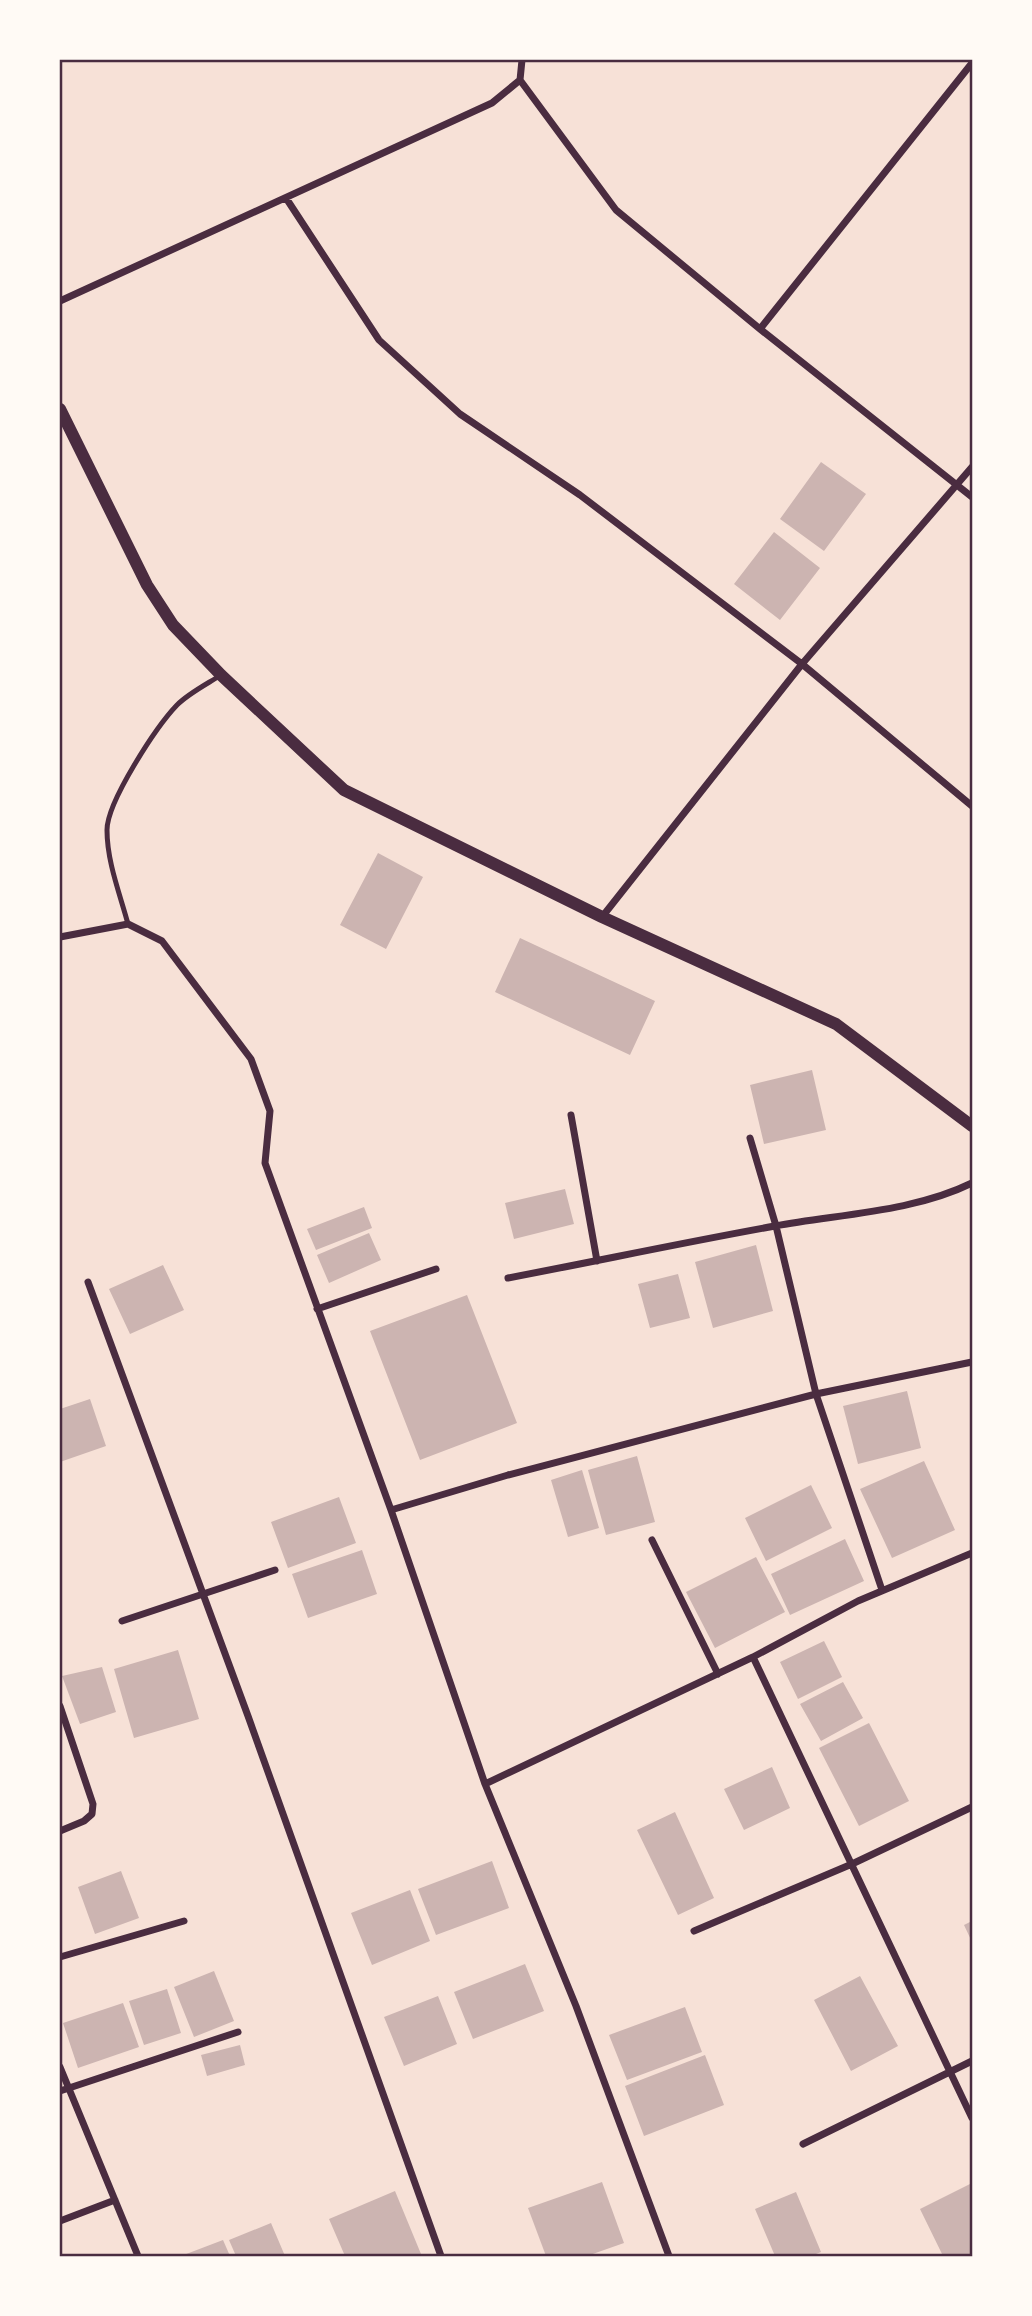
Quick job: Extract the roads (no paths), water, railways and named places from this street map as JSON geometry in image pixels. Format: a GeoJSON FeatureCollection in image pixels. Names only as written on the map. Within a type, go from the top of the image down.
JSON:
{"type":"FeatureCollection","features":[{"type":"Feature","properties":{"kind":"street"},"geometry":{"type":"LineString","coordinates":[[522,60],[520,80],[616,210],[760,329],[972,497]]}},
{"type":"Feature","properties":{"kind":"street"},"geometry":{"type":"LineString","coordinates":[[760,329],[972,63]]}},
{"type":"Feature","properties":{"kind":"street"},"geometry":{"type":"LineString","coordinates":[[60,301],[492,103],[520,80]]}},
{"type":"Feature","properties":{"kind":"street"},"geometry":{"type":"LineString","coordinates":[[286,198],[379,340],[460,414],[580,495],[802,664],[972,806]]}},
{"type":"Feature","properties":{"kind":"street"},"geometry":{"type":"LineString","coordinates":[[60,409],[147,585],[173,625],[221,675],[344,790],[602,917],[836,1024],[972,1126]]}},
{"type":"Feature","properties":{"kind":"street"},"geometry":{"type":"LineString","coordinates":[[602,917],[802,664],[972,467]]}},
{"type":"Feature","properties":{"kind":"street"},"geometry":{"type":"LineString","coordinates":[[60,937],[128,924],[162,941],[251,1059],[270,1111],[265,1163],[391,1510],[485,1784],[576,2006],[669,2256]]}},
{"type":"Feature","properties":{"kind":"street"},"geometry":{"type":"LineString","coordinates":[[571,1115],[597,1261]]}},
{"type":"Feature","properties":{"kind":"street"},"geometry":{"type":"LineString","coordinates":[[750,1138],[776,1226],[816,1394],[882,1590]]}},
{"type":"Feature","properties":{"kind":"street"},"geometry":{"type":"LineString","coordinates":[[508,1278],[776,1226],[887,1208],[952,1193],[972,1182]]}},
{"type":"Feature","properties":{"kind":"street"},"geometry":{"type":"LineString","coordinates":[[317,1309],[436,1269]]}},
{"type":"Feature","properties":{"kind":"street"},"geometry":{"type":"LineString","coordinates":[[88,1282],[248,1716],[440,2256]]}},
{"type":"Feature","properties":{"kind":"street"},"geometry":{"type":"LineString","coordinates":[[391,1510],[508,1475],[816,1394],[972,1362]]}},
{"type":"Feature","properties":{"kind":"street"},"geometry":{"type":"LineString","coordinates":[[652,1540],[718,1674]]}},
{"type":"Feature","properties":{"kind":"street"},"geometry":{"type":"LineString","coordinates":[[485,1784],[753,1657],[882,1590],[972,1553]]}},
{"type":"Feature","properties":{"kind":"street"},"geometry":{"type":"LineString","coordinates":[[122,1621],[275,1570]]}},
{"type":"Feature","properties":{"kind":"street"},"geometry":{"type":"LineString","coordinates":[[753,1657],[972,2118]]}},
{"type":"Feature","properties":{"kind":"street"},"geometry":{"type":"LineString","coordinates":[[60,1706],[93,1804],[92,1814],[84,1821],[60,1831]]}},
{"type":"Feature","properties":{"kind":"street"},"geometry":{"type":"LineString","coordinates":[[694,1931],[852,1864],[972,1807]]}},
{"type":"Feature","properties":{"kind":"street"},"geometry":{"type":"LineString","coordinates":[[60,1956],[184,1921]]}},
{"type":"Feature","properties":{"kind":"street"},"geometry":{"type":"LineString","coordinates":[[60,2091],[238,2032]]}},
{"type":"Feature","properties":{"kind":"street"},"geometry":{"type":"LineString","coordinates":[[803,2144],[972,2062]]}},
{"type":"Feature","properties":{"kind":"street"},"geometry":{"type":"LineString","coordinates":[[60,2067],[138,2256]]}},
{"type":"Feature","properties":{"kind":"street"},"geometry":{"type":"LineString","coordinates":[[60,2221],[115,2200]]}},
{"type":"Feature","properties":{"kind":"lane"},"geometry":{"type":"LineString","coordinates":[[128,924],[111,863],[107,828],[115,804],[148,744],[178,704],[221,675]]}}]}
